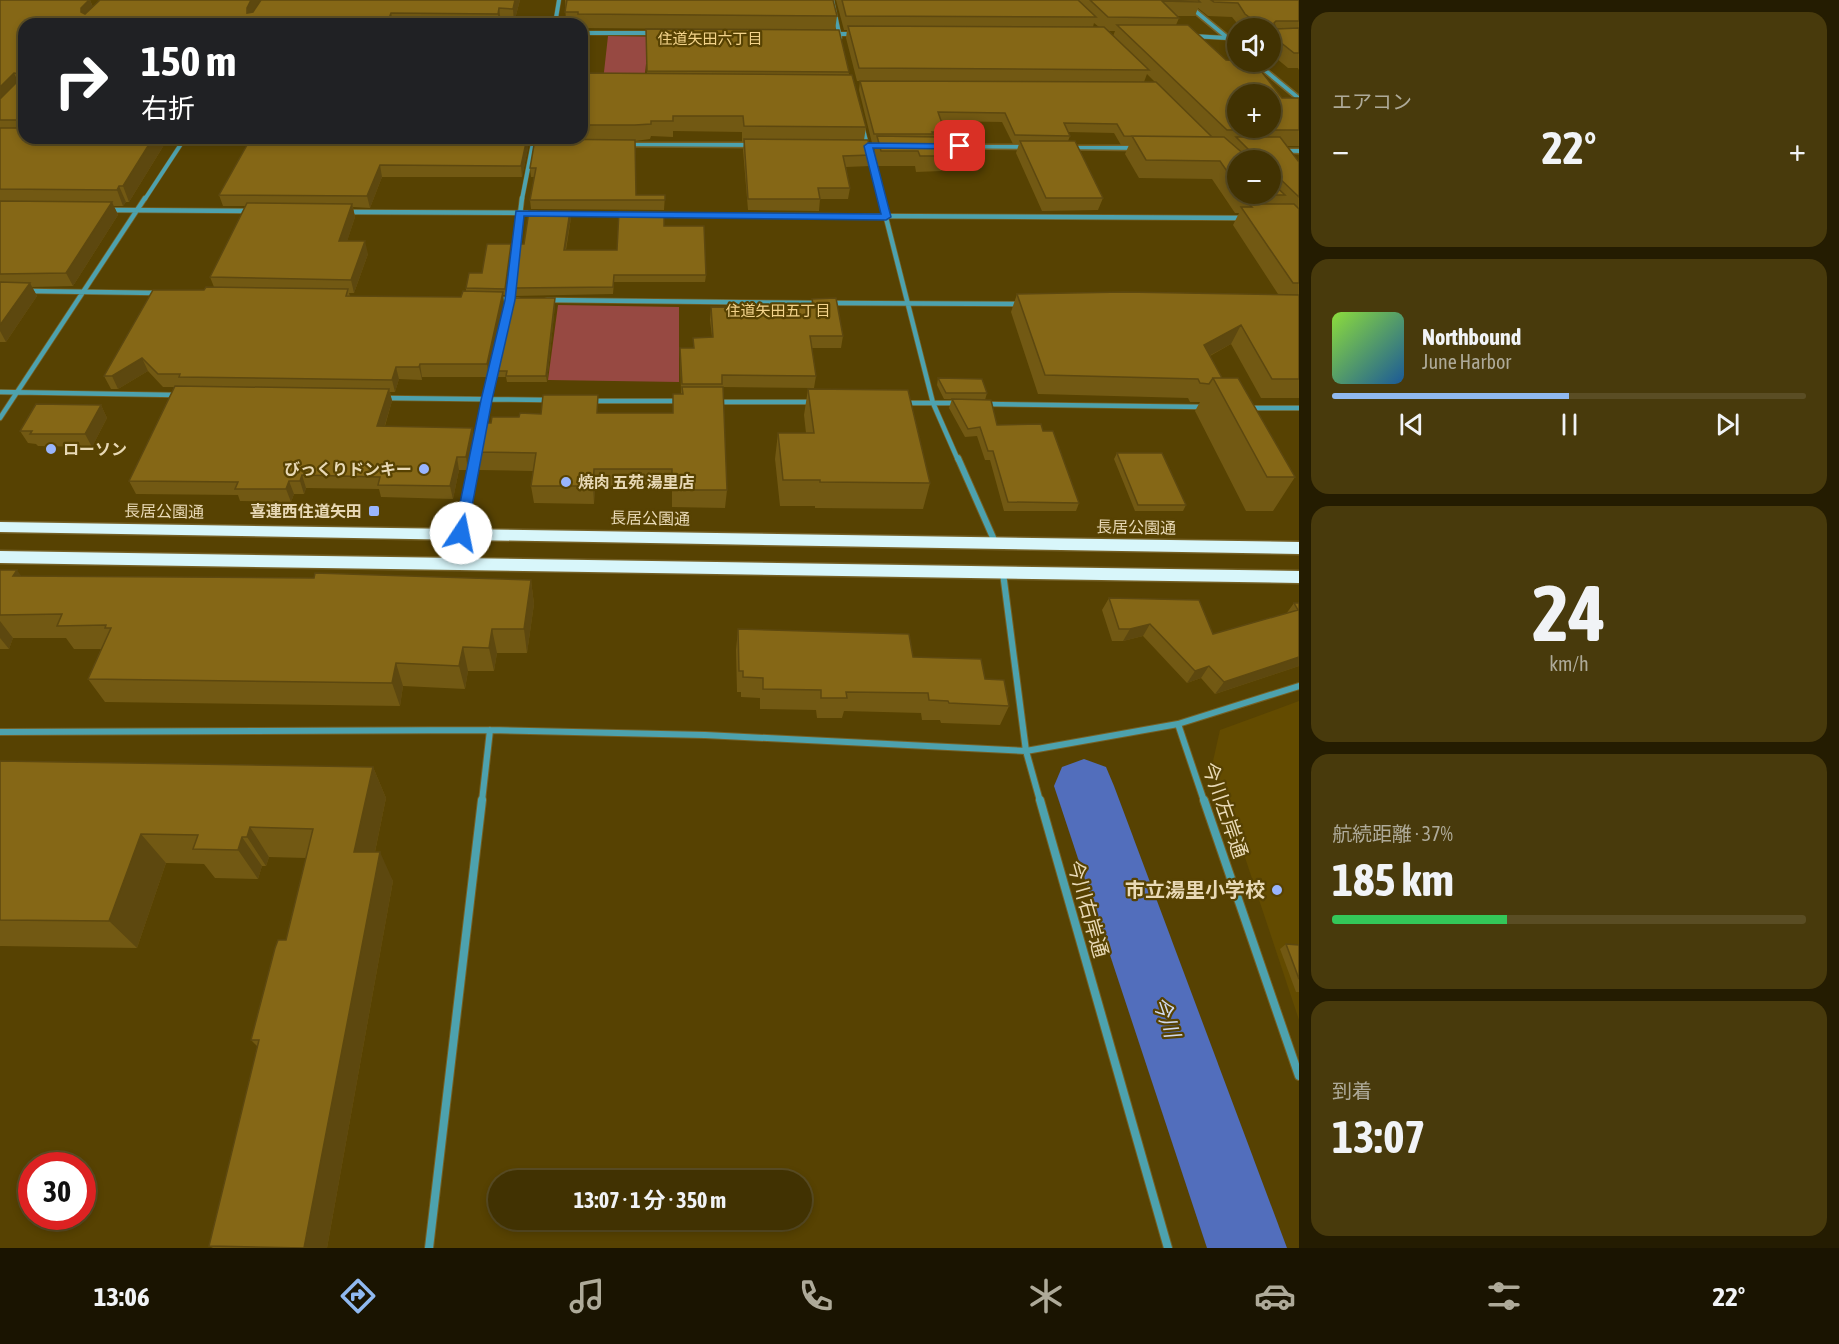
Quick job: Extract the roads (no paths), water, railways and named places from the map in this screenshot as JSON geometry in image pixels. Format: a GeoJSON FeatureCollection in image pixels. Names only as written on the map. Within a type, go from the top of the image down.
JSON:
{"type":"FeatureCollection","features":[{"type":"Feature","properties":{"kind":"highway","name":"長居公園通"},"geometry":{"type":"LineString","coordinates":[[0,527],[1299,548]]}},
{"type":"Feature","properties":{"kind":"highway"},"geometry":{"type":"LineString","coordinates":[[0,557],[1299,578]]}},
{"type":"Feature","properties":{"kind":"street"},"geometry":{"type":"LineString","coordinates":[[556,18],[560,0]]}},
{"type":"Feature","properties":{"kind":"street"},"geometry":{"type":"LineString","coordinates":[[832,0],[842,44]]}},
{"type":"Feature","properties":{"kind":"street"},"geometry":{"type":"LineString","coordinates":[[1182,0],[1227,38]]}},
{"type":"Feature","properties":{"kind":"street"},"geometry":{"type":"LineString","coordinates":[[588,33],[664,33]]}},
{"type":"Feature","properties":{"kind":"street"},"geometry":{"type":"LineString","coordinates":[[827,34],[863,34]]}},
{"type":"Feature","properties":{"kind":"street"},"geometry":{"type":"LineString","coordinates":[[1190,36],[1227,38]]}},
{"type":"Feature","properties":{"kind":"street"},"geometry":{"type":"LineString","coordinates":[[1267,72],[1299,99]]}},
{"type":"Feature","properties":{"kind":"street"},"geometry":{"type":"LineString","coordinates":[[862,125],[933,403],[995,542]]}},
{"type":"Feature","properties":{"kind":"street"},"geometry":{"type":"LineString","coordinates":[[0,418],[181,144]]}},
{"type":"Feature","properties":{"kind":"street"},"geometry":{"type":"LineString","coordinates":[[480,434],[510,300],[519,213],[532,144]]}},
{"type":"Feature","properties":{"kind":"street"},"geometry":{"type":"LineString","coordinates":[[616,144],[760,145]]}},
{"type":"Feature","properties":{"kind":"street"},"geometry":{"type":"LineString","coordinates":[[856,145],[880,146]]}},
{"type":"Feature","properties":{"kind":"street"},"geometry":{"type":"LineString","coordinates":[[916,146],[1035,147]]}},
{"type":"Feature","properties":{"kind":"street"},"geometry":{"type":"LineString","coordinates":[[1059,147],[1143,148]]}},
{"type":"Feature","properties":{"kind":"street"},"geometry":{"type":"LineString","coordinates":[[1281,150],[1299,151]]}},
{"type":"Feature","properties":{"kind":"street"},"geometry":{"type":"LineString","coordinates":[[103,210],[256,211]]}},
{"type":"Feature","properties":{"kind":"street"},"geometry":{"type":"LineString","coordinates":[[340,212],[543,213]]}},
{"type":"Feature","properties":{"kind":"street"},"geometry":{"type":"LineString","coordinates":[[555,213],[638,214]]}},
{"type":"Feature","properties":{"kind":"street"},"geometry":{"type":"LineString","coordinates":[[650,214],[1252,218]]}},
{"type":"Feature","properties":{"kind":"street"},"geometry":{"type":"LineString","coordinates":[[24,291],[166,294]]}},
{"type":"Feature","properties":{"kind":"street"},"geometry":{"type":"LineString","coordinates":[[486,299],[522,300]]}},
{"type":"Feature","properties":{"kind":"street"},"geometry":{"type":"LineString","coordinates":[[545,300],[1027,304]]}},
{"type":"Feature","properties":{"kind":"street"},"geometry":{"type":"LineString","coordinates":[[0,392],[181,395]]}},
{"type":"Feature","properties":{"kind":"street"},"geometry":{"type":"LineString","coordinates":[[381,398],[557,400]]}},
{"type":"Feature","properties":{"kind":"street"},"geometry":{"type":"LineString","coordinates":[[581,401],[686,401]]}},
{"type":"Feature","properties":{"kind":"street"},"geometry":{"type":"LineString","coordinates":[[710,402],[815,402]]}},
{"type":"Feature","properties":{"kind":"street"},"geometry":{"type":"LineString","coordinates":[[897,403],[968,404]]}},
{"type":"Feature","properties":{"kind":"street"},"geometry":{"type":"LineString","coordinates":[[980,404],[1216,407]]}},
{"type":"Feature","properties":{"kind":"street"},"geometry":{"type":"LineString","coordinates":[[1240,407],[1299,408]]}},
{"type":"Feature","properties":{"kind":"street"},"geometry":{"type":"LineString","coordinates":[[461,533],[478,445]]}},
{"type":"Feature","properties":{"kind":"street","name":"今川右岸通"},"geometry":{"type":"LineString","coordinates":[[1003,573],[1026,751],[1168,1248]]}},
{"type":"Feature","properties":{"kind":"street"},"geometry":{"type":"LineString","coordinates":[[0,732],[490,730],[705,735],[1026,751],[1178,724],[1299,686]]}},
{"type":"Feature","properties":{"kind":"street","name":"今川左岸通"},"geometry":{"type":"LineString","coordinates":[[1178,724],[1299,1076]]}},
{"type":"Feature","properties":{"kind":"street"},"geometry":{"type":"LineString","coordinates":[[429,1248],[490,730]]}},
{"type":"Feature","properties":{"kind":"waterway","name":"今川"},"geometry":{"type":"LineString","coordinates":[[1084,786],[1247,1248]]}},
{"type":"Feature","properties":{"kind":"place","name":"ローソン"},"geometry":{"type":"Point","coordinates":[51,449]}},
{"type":"Feature","properties":{"kind":"place","name":"びっくりドンキー"},"geometry":{"type":"Point","coordinates":[424,469]}},
{"type":"Feature","properties":{"kind":"place","name":"焼肉 五苑 湯里店"},"geometry":{"type":"Point","coordinates":[566,482]}},
{"type":"Feature","properties":{"kind":"place","name":"喜連西住道矢田"},"geometry":{"type":"Point","coordinates":[374,511]}},
{"type":"Feature","properties":{"kind":"place","name":"市立湯里小学校"},"geometry":{"type":"Point","coordinates":[1277,890]}},
{"type":"Feature","properties":{"kind":"district","name":"住道矢田六丁目"},"geometry":{"type":"Point","coordinates":[710,39]}},
{"type":"Feature","properties":{"kind":"district","name":"住道矢田五丁目"},"geometry":{"type":"Point","coordinates":[778,311]}}]}
